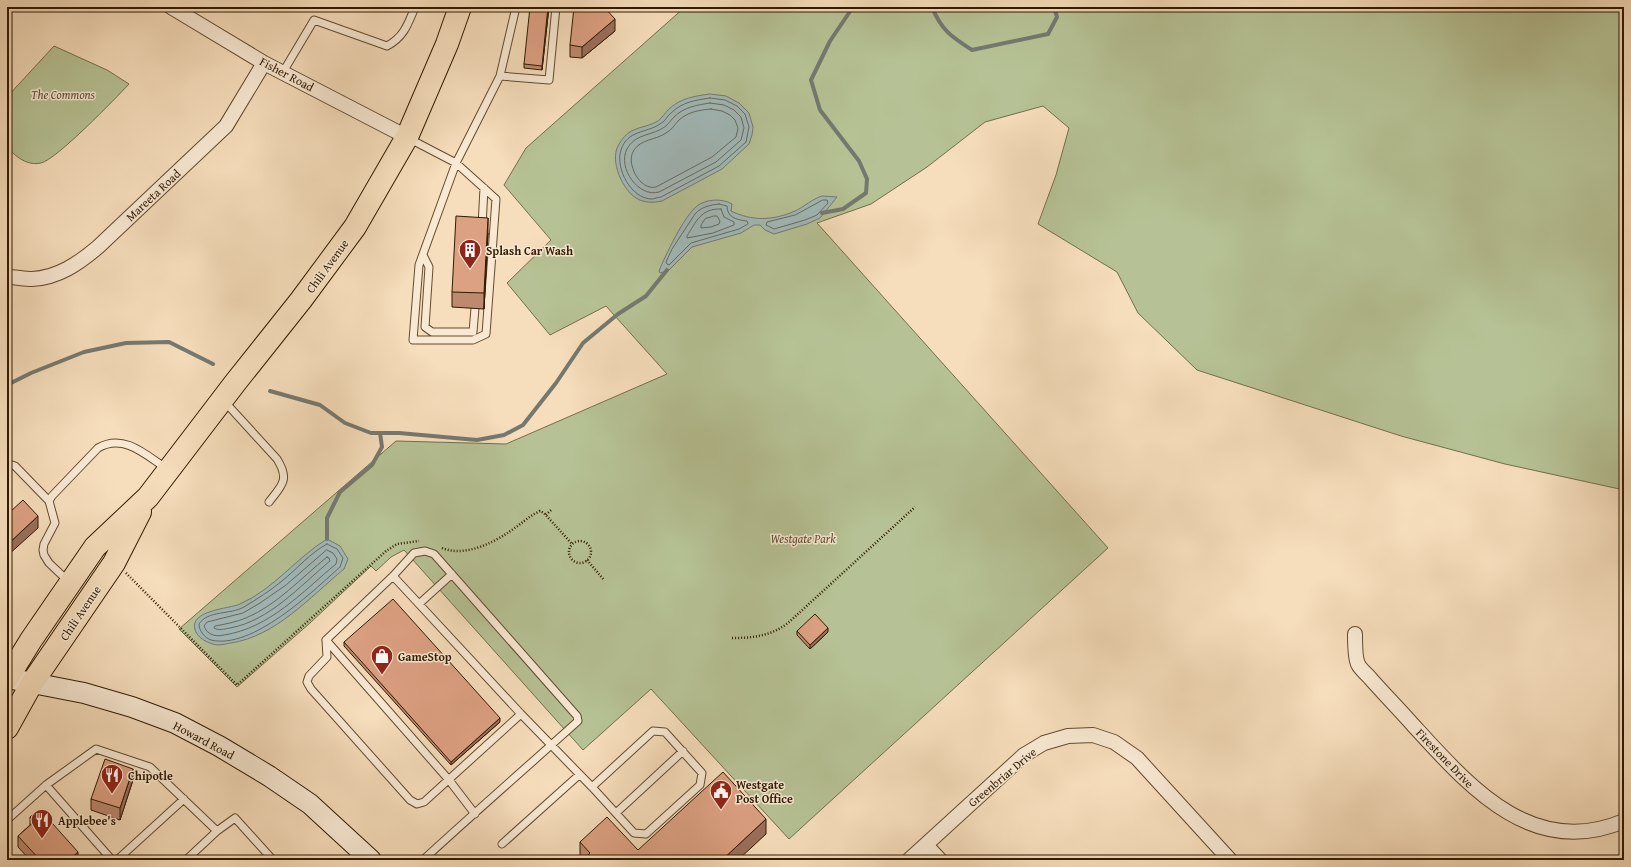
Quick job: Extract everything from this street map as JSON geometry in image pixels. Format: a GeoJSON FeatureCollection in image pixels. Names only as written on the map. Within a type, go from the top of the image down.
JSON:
{"type":"FeatureCollection","features":[{"type":"Feature","properties":{"kind":"main road","name":"Chili Avenue"},"geometry":{"type":"LineString","coordinates":[[7,679],[31,640],[95,547],[148,497],[301,300],[355,227],[406,137],[447,44],[460,7]]}},
{"type":"Feature","properties":{"kind":"main road","name":"Chili Avenue"},"geometry":{"type":"LineString","coordinates":[[7,728],[32,683],[114,563],[148,497]]}},
{"type":"Feature","properties":{"kind":"main road","name":"Howard Road"},"geometry":{"type":"LineString","coordinates":[[7,679],[84,693],[132,707],[182,727],[219,746],[263,772],[310,804],[371,860]]}},
{"type":"Feature","properties":{"kind":"street","name":"Fisher Road"},"geometry":{"type":"LineString","coordinates":[[171,7],[264,63],[406,137]]}},
{"type":"Feature","properties":{"kind":"street","name":"Mareeta Road"},"geometry":{"type":"LineString","coordinates":[[7,277],[33,279],[56,274],[78,264],[226,126],[264,63]]}},
{"type":"Feature","properties":{"kind":"street","name":"Firestone Drive"},"geometry":{"type":"LineString","coordinates":[[1355,634],[1358,665],[1459,775],[1496,805],[1514,817],[1536,825],[1558,830],[1588,832],[1612,826],[1624,821]]}},
{"type":"Feature","properties":{"kind":"street","name":"Greenbriar Drive"},"geometry":{"type":"LineString","coordinates":[[910,860],[1024,755],[1044,743],[1068,736],[1093,735],[1114,742],[1137,758],[1230,860]]}},
{"type":"Feature","properties":{"kind":"street"},"geometry":{"type":"LineString","coordinates":[[926,844],[940,860]]}},
{"type":"Feature","properties":{"kind":"lane"},"geometry":{"type":"LineString","coordinates":[[283,72],[314,20],[387,46],[396,41],[406,30],[415,7]]}},
{"type":"Feature","properties":{"kind":"lane"},"geometry":{"type":"LineString","coordinates":[[406,137],[456,163],[496,199],[486,334],[473,340],[413,340],[419,265],[456,163],[500,76],[516,7]]}},
{"type":"Feature","properties":{"kind":"lane"},"geometry":{"type":"LineString","coordinates":[[500,76],[549,80],[556,7]]}},
{"type":"Feature","properties":{"kind":"lane"},"geometry":{"type":"LineString","coordinates":[[482,233],[484,188]]}},
{"type":"Feature","properties":{"kind":"lane"},"geometry":{"type":"LineString","coordinates":[[423,255],[429,267],[425,327],[432,332],[473,332],[475,308]]}},
{"type":"Feature","properties":{"kind":"lane"},"geometry":{"type":"LineString","coordinates":[[222,400],[277,459],[284,470],[284,482],[270,502]]}},
{"type":"Feature","properties":{"kind":"lane"},"geometry":{"type":"LineString","coordinates":[[49,501],[94,452],[105,444],[116,442],[131,445],[169,470]]}},
{"type":"Feature","properties":{"kind":"lane"},"geometry":{"type":"LineString","coordinates":[[7,467],[12,464],[15,466],[49,501],[55,523],[44,544],[44,555],[70,583]]}},
{"type":"Feature","properties":{"kind":"lane"},"geometry":{"type":"LineString","coordinates":[[326,640],[394,576],[414,553],[425,551],[434,554],[577,716],[578,721],[423,860]]}},
{"type":"Feature","properties":{"kind":"lane"},"geometry":{"type":"LineString","coordinates":[[419,604],[452,574]]}},
{"type":"Feature","properties":{"kind":"lane"},"geometry":{"type":"LineString","coordinates":[[394,576],[521,714],[592,787],[634,833],[646,834],[700,785],[702,773],[665,732],[653,731],[592,787]]}},
{"type":"Feature","properties":{"kind":"lane"},"geometry":{"type":"LineString","coordinates":[[326,640],[327,657],[309,676],[307,682],[311,689],[410,800],[417,804],[424,802],[521,714]]}},
{"type":"Feature","properties":{"kind":"lane"},"geometry":{"type":"LineString","coordinates":[[326,640],[449,780],[475,814]]}},
{"type":"Feature","properties":{"kind":"lane"},"geometry":{"type":"LineString","coordinates":[[7,820],[46,785],[96,749],[150,767],[217,831]]}},
{"type":"Feature","properties":{"kind":"lane"},"geometry":{"type":"LineString","coordinates":[[616,813],[683,751]]}},
{"type":"Feature","properties":{"kind":"lane"},"geometry":{"type":"LineString","coordinates":[[502,844],[579,775]]}},
{"type":"Feature","properties":{"kind":"lane"},"geometry":{"type":"LineString","coordinates":[[46,785],[112,860]]}},
{"type":"Feature","properties":{"kind":"lane"},"geometry":{"type":"LineString","coordinates":[[117,860],[184,799]]}},
{"type":"Feature","properties":{"kind":"lane"},"geometry":{"type":"LineString","coordinates":[[186,860],[217,831],[235,818],[273,860]]}},
{"type":"Feature","properties":{"kind":"path"},"geometry":{"type":"LineString","coordinates":[[732,638],[747,638],[776,632],[788,623],[915,507]]}},
{"type":"Feature","properties":{"kind":"path"},"geometry":{"type":"LineString","coordinates":[[546,515],[551,510]]}},
{"type":"Feature","properties":{"kind":"path"},"geometry":{"type":"LineString","coordinates":[[441,548],[447,550],[467,551],[508,533],[540,511],[546,515],[572,544]]}},
{"type":"Feature","properties":{"kind":"path"},"geometry":{"type":"LineString","coordinates":[[126,573],[237,685],[386,551],[397,544],[423,540]]}},
{"type":"Feature","properties":{"kind":"path"},"geometry":{"type":"LineString","coordinates":[[578,541],[585,542],[588,545],[591,551],[587,560],[576,563],[570,558],[569,551],[572,544],[578,541]]}},
{"type":"Feature","properties":{"kind":"path"},"geometry":{"type":"LineString","coordinates":[[587,560],[604,580]]}},
{"type":"Feature","properties":{"kind":"green space","name":"Westgate Park"},"geometry":{"type":"Polygon","coordinates":[[[685,7],[1624,7],[1624,490],[1505,464],[1401,436],[1197,370],[1138,313],[1117,272],[1038,224],[1056,175],[1069,128],[1043,106],[985,122],[927,167],[871,204],[817,223],[1108,548],[789,839],[651,689],[583,750],[404,550],[391,557],[376,571],[371,566],[310,623],[237,687],[179,629],[396,441],[506,444],[667,374],[606,306],[550,335],[507,283],[551,240],[504,185],[526,148],[685,7]]]}},
{"type":"Feature","properties":{"kind":"green space","name":"The Commons"},"geometry":{"type":"Polygon","coordinates":[[[54,46],[107,70],[129,84],[86,128],[49,159],[36,164],[22,160],[7,147],[7,97],[54,46]]]}},
{"type":"Feature","properties":{"kind":"water"},"geometry":{"type":"Polygon","coordinates":[[[710,94],[726,96],[739,103],[749,113],[753,127],[749,144],[722,169],[662,201],[649,202],[636,198],[622,182],[616,167],[616,152],[622,139],[631,131],[658,121],[668,110],[683,100],[710,94]]]}},
{"type":"Feature","properties":{"kind":"water"},"geometry":{"type":"Polygon","coordinates":[[[822,196],[837,197],[820,218],[807,224],[774,234],[765,230],[760,225],[754,225],[741,233],[692,247],[668,271],[660,273],[659,271],[670,246],[686,218],[697,206],[705,202],[714,200],[724,201],[732,204],[731,211],[747,217],[770,218],[795,211],[822,196]]]}},
{"type":"Feature","properties":{"kind":"water"},"geometry":{"type":"Polygon","coordinates":[[[327,539],[340,546],[348,559],[344,569],[292,614],[263,632],[247,639],[231,643],[215,645],[205,641],[198,635],[195,630],[195,623],[198,618],[211,611],[235,606],[252,598],[327,539]]]}},
{"type":"Feature","properties":{"kind":"building"},"geometry":{"type":"Polygon","coordinates":[[[530,7],[548,7],[542,66],[524,64],[530,7]]]}},
{"type":"Feature","properties":{"kind":"building"},"geometry":{"type":"Polygon","coordinates":[[[574,7],[597,7],[600,10],[604,7],[615,19],[582,47],[570,45],[574,7]]]}},
{"type":"Feature","properties":{"kind":"building","name":"Splash Car Wash"},"geometry":{"type":"Polygon","coordinates":[[[456,216],[488,218],[484,293],[452,292],[456,216]]]}},
{"type":"Feature","properties":{"kind":"building"},"geometry":{"type":"Polygon","coordinates":[[[23,500],[38,516],[7,545],[7,509],[10,512],[23,500]]]}},
{"type":"Feature","properties":{"kind":"building"},"geometry":{"type":"Polygon","coordinates":[[[393,599],[500,718],[451,762],[344,642],[393,599]]]}},
{"type":"Feature","properties":{"kind":"building"},"geometry":{"type":"Polygon","coordinates":[[[815,614],[828,628],[810,645],[797,631],[815,614]]]}},
{"type":"Feature","properties":{"kind":"building","name":"Chipotle"},"geometry":{"type":"Polygon","coordinates":[[[105,759],[133,769],[120,808],[91,799],[105,759]]]}},
{"type":"Feature","properties":{"kind":"building"},"geometry":{"type":"Polygon","coordinates":[[[723,772],[766,819],[722,860],[583,860],[590,853],[580,842],[607,817],[638,850],[723,772]]]}},
{"type":"Feature","properties":{"kind":"building","name":"Applebee's"},"geometry":{"type":"Polygon","coordinates":[[[35,812],[40,817],[44,814],[78,852],[69,860],[59,860],[56,856],[52,860],[40,860],[18,836],[35,821],[30,817],[35,812]]]}},
{"type":"Feature","properties":{"kind":"waterway"},"geometry":{"type":"LineString","coordinates":[[822,213],[843,209],[866,193],[867,179],[859,161],[820,110],[811,80],[830,41],[853,7]]}},
{"type":"Feature","properties":{"kind":"waterway"},"geometry":{"type":"LineString","coordinates":[[932,7],[935,15],[943,27],[972,50],[1048,34],[1057,17],[1054,7]]}},
{"type":"Feature","properties":{"kind":"waterway"},"geometry":{"type":"LineString","coordinates":[[270,391],[320,405],[345,423],[371,433],[399,433],[477,440],[504,435],[523,425],[556,383],[583,343],[618,314],[646,296],[667,270]]}},
{"type":"Feature","properties":{"kind":"waterway"},"geometry":{"type":"LineString","coordinates":[[7,385],[31,373],[84,352],[126,343],[169,342],[213,364]]}},
{"type":"Feature","properties":{"kind":"waterway"},"geometry":{"type":"LineString","coordinates":[[327,539],[327,518],[340,492],[372,465],[382,447],[380,433]]}},
{"type":"Feature","properties":{"kind":"place","name":"Splash Car Wash"},"geometry":{"type":"Point","coordinates":[470,270]}},
{"type":"Feature","properties":{"kind":"place","name":"GameStop"},"geometry":{"type":"Point","coordinates":[382,676]}},
{"type":"Feature","properties":{"kind":"place","name":"Chipotle"},"geometry":{"type":"Point","coordinates":[112,794]}},
{"type":"Feature","properties":{"kind":"place","name":"Westgate Post Office"},"geometry":{"type":"Point","coordinates":[721,810]}},
{"type":"Feature","properties":{"kind":"place","name":"Applebee's"},"geometry":{"type":"Point","coordinates":[42,840]}}]}
